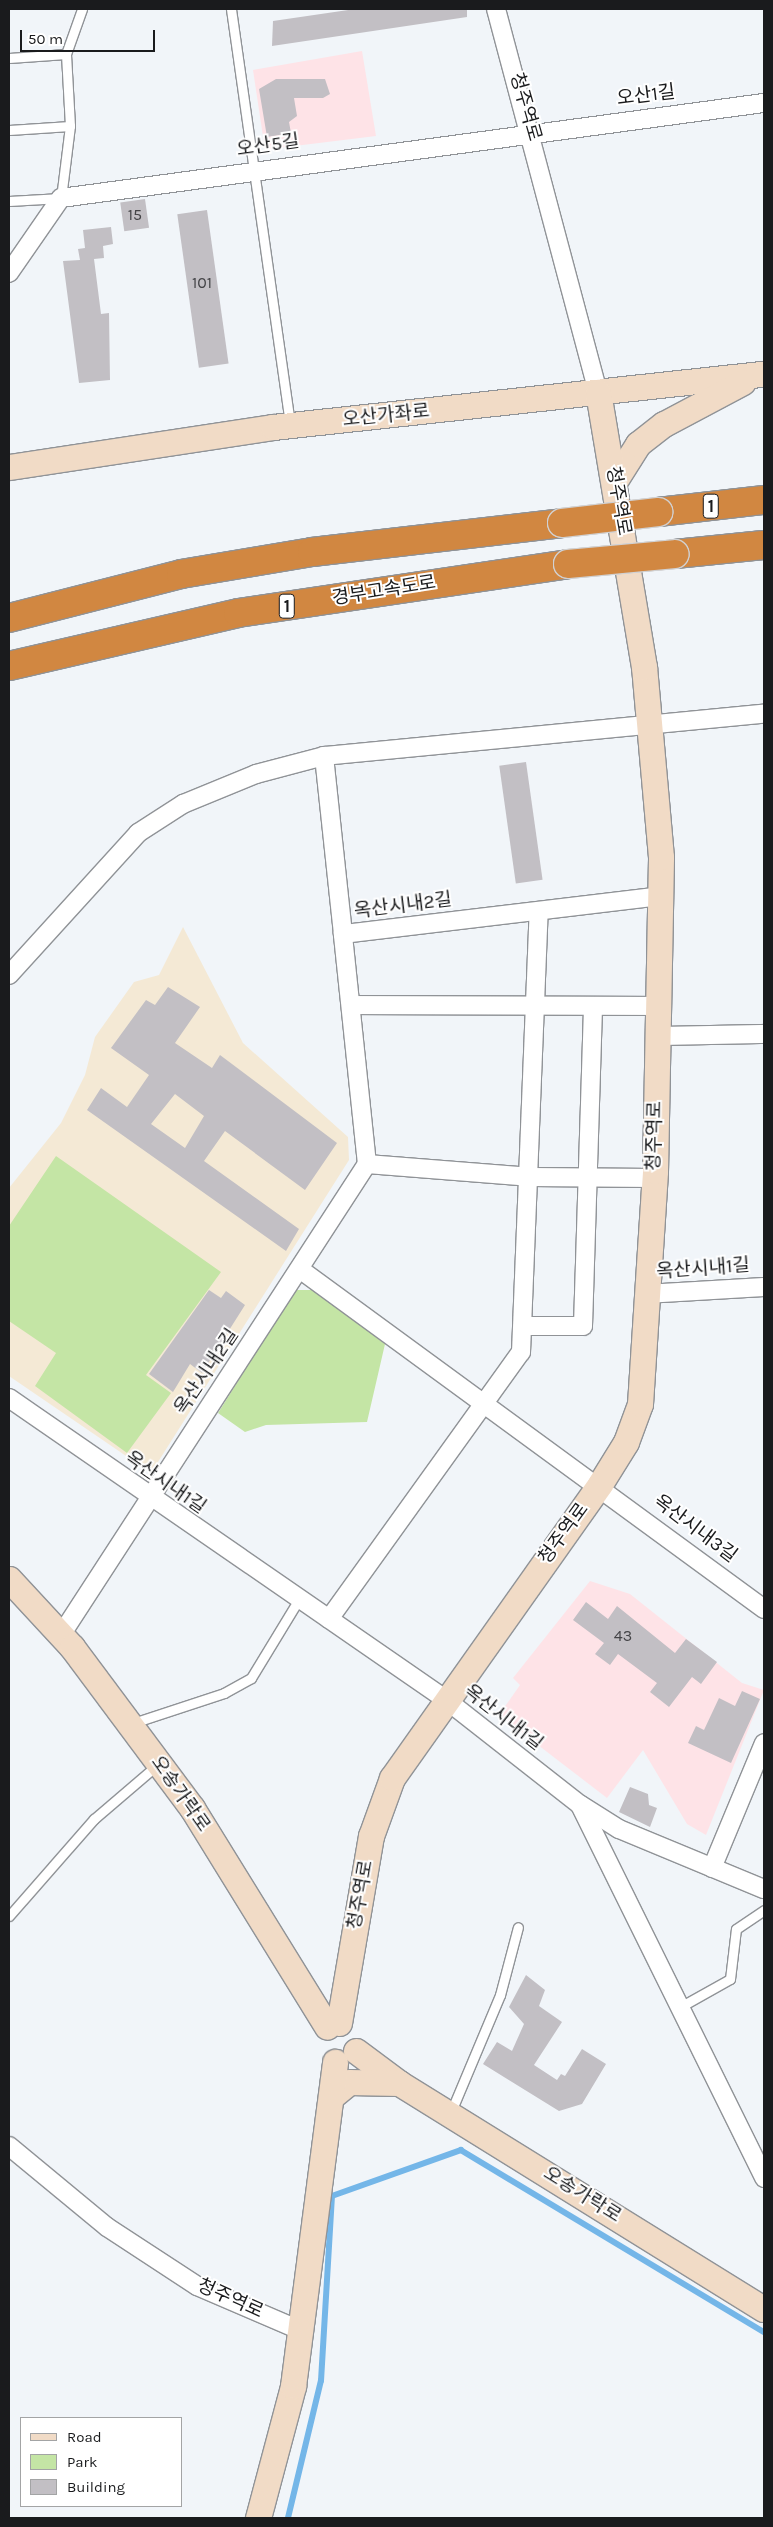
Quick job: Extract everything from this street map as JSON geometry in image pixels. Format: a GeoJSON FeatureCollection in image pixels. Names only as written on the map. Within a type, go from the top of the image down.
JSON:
{"type":"FeatureCollection","features":[{"type":"Feature","properties":{"kind":"highway","name":"1"},"geometry":{"type":"LineString","coordinates":[[9,618],[181,574],[293,555],[764,500]]}},
{"type":"Feature","properties":{"kind":"highway","name":"경부고속도로"},"geometry":{"type":"LineString","coordinates":[[9,666],[238,613],[568,564],[764,545]]}},
{"type":"Feature","properties":{"kind":"main road","name":"오산가좌로"},"geometry":{"type":"LineString","coordinates":[[9,467],[158,441],[760,375]]}},
{"type":"Feature","properties":{"kind":"main road"},"geometry":{"type":"LineString","coordinates":[[614,482],[627,456],[664,424],[760,375]]}},
{"type":"Feature","properties":{"kind":"main road","name":"청주역로"},"geometry":{"type":"LineString","coordinates":[[345,2056],[324,2055],[319,2044],[333,2025],[371,1836],[392,1778],[445,1699],[600,1484],[626,1442],[640,1404],[645,1294],[654,1178],[660,896],[650,727],[614,482],[598,392]]}},
{"type":"Feature","properties":{"kind":"main road","name":"오송가락로"},"geometry":{"type":"LineString","coordinates":[[9,1579],[61,1635],[192,1808],[333,2025],[355,2032],[345,2056],[399,2083],[764,2308]]}},
{"type":"Feature","properties":{"kind":"main road"},"geometry":{"type":"LineString","coordinates":[[258,2518],[293,2386],[302,2331],[332,2096],[345,2056]]}},
{"type":"Feature","properties":{"kind":"main road"},"geometry":{"type":"LineString","coordinates":[[332,2096],[349,2082],[399,2083]]}},
{"type":"Feature","properties":{"kind":"street","name":"청주역로"},"geometry":{"type":"LineString","coordinates":[[496,9],[532,131],[598,392]]}},
{"type":"Feature","properties":{"kind":"street","name":"오산1길"},"geometry":{"type":"LineString","coordinates":[[532,131],[764,103]]}},
{"type":"Feature","properties":{"kind":"street","name":"오산5길"},"geometry":{"type":"LineString","coordinates":[[61,198],[532,131]]}},
{"type":"Feature","properties":{"kind":"street"},"geometry":{"type":"LineString","coordinates":[[9,273],[61,198]]}},
{"type":"Feature","properties":{"kind":"street"},"geometry":{"type":"LineString","coordinates":[[9,975],[138,833],[183,804],[256,774],[324,756],[650,727],[764,714]]}},
{"type":"Feature","properties":{"kind":"street"},"geometry":{"type":"LineString","coordinates":[[324,756],[343,934]]}},
{"type":"Feature","properties":{"kind":"street","name":"옥산시내2길"},"geometry":{"type":"LineString","coordinates":[[61,1635],[149,1498],[301,1270],[367,1164],[343,934],[660,896]]}},
{"type":"Feature","properties":{"kind":"street"},"geometry":{"type":"LineString","coordinates":[[329,1618],[521,1352],[531,1177],[539,910]]}},
{"type":"Feature","properties":{"kind":"street"},"geometry":{"type":"LineString","coordinates":[[352,1006],[658,1006]]}},
{"type":"Feature","properties":{"kind":"street"},"geometry":{"type":"LineString","coordinates":[[523,1326],[583,1326],[591,1177],[594,1006]]}},
{"type":"Feature","properties":{"kind":"street"},"geometry":{"type":"LineString","coordinates":[[657,1036],[764,1034]]}},
{"type":"Feature","properties":{"kind":"street"},"geometry":{"type":"LineString","coordinates":[[367,1164],[531,1177],[654,1178]]}},
{"type":"Feature","properties":{"kind":"street"},"geometry":{"type":"LineString","coordinates":[[301,1270],[600,1484]]}},
{"type":"Feature","properties":{"kind":"street","name":"옥산시내1길"},"geometry":{"type":"LineString","coordinates":[[645,1294],[764,1286]]}},
{"type":"Feature","properties":{"kind":"street","name":"옥산시내1길"},"geometry":{"type":"LineString","coordinates":[[9,1398],[149,1498],[329,1618],[445,1699],[580,1805],[619,1829],[764,1889]]}},
{"type":"Feature","properties":{"kind":"street","name":"옥산시내3길"},"geometry":{"type":"LineString","coordinates":[[600,1484],[764,1608]]}},
{"type":"Feature","properties":{"kind":"street"},"geometry":{"type":"LineString","coordinates":[[712,1868],[764,1743]]}},
{"type":"Feature","properties":{"kind":"street","name":"옥산시내1길"},"geometry":{"type":"LineString","coordinates":[[580,1805],[764,2178]]}},
{"type":"Feature","properties":{"kind":"street","name":"청주역로"},"geometry":{"type":"LineString","coordinates":[[9,2146],[107,2227],[198,2286],[302,2331]]}},
{"type":"Feature","properties":{"kind":"lane"},"geometry":{"type":"LineString","coordinates":[[61,198],[70,126],[66,54],[82,9]]}},
{"type":"Feature","properties":{"kind":"lane"},"geometry":{"type":"LineString","coordinates":[[231,9],[252,170],[291,427]]}},
{"type":"Feature","properties":{"kind":"lane"},"geometry":{"type":"LineString","coordinates":[[9,58],[66,54]]}},
{"type":"Feature","properties":{"kind":"lane"},"geometry":{"type":"LineString","coordinates":[[9,130],[70,126]]}},
{"type":"Feature","properties":{"kind":"lane","name":"오산5길"},"geometry":{"type":"LineString","coordinates":[[9,201],[61,198]]}},
{"type":"Feature","properties":{"kind":"lane"},"geometry":{"type":"LineString","coordinates":[[130,1724],[224,1693],[250,1678],[299,1599]]}},
{"type":"Feature","properties":{"kind":"lane"},"geometry":{"type":"LineString","coordinates":[[9,1916],[94,1819],[159,1764]]}},
{"type":"Feature","properties":{"kind":"lane"},"geometry":{"type":"LineString","coordinates":[[680,2007],[730,1979],[736,1928],[764,1910]]}},
{"type":"Feature","properties":{"kind":"lane"},"geometry":{"type":"LineString","coordinates":[[450,2114],[500,1994],[518,1927]]}},
{"type":"Feature","properties":{"kind":"shaded area"},"geometry":{"type":"Polygon","coordinates":[[[362,51],[376,136],[270,149],[264,143],[253,70],[362,51]]]}},
{"type":"Feature","properties":{"kind":"shaded area"},"geometry":{"type":"Polygon","coordinates":[[[183,927],[243,1043],[348,1137],[349,1160],[151,1473],[9,1376],[9,1188],[61,1123],[85,1075],[95,1037],[134,982],[159,975],[183,927]]]}},
{"type":"Feature","properties":{"kind":"shaded area"},"geometry":{"type":"Polygon","coordinates":[[[590,1581],[630,1594],[742,1683],[764,1690],[706,1835],[687,1824],[643,1750],[607,1798],[499,1715],[520,1685],[513,1678],[590,1581]]]}},
{"type":"Feature","properties":{"kind":"green space"},"geometry":{"type":"Polygon","coordinates":[[[56,1156],[221,1272],[146,1375],[171,1393],[127,1453],[35,1386],[56,1353],[9,1321],[9,1226],[56,1156]]]}},
{"type":"Feature","properties":{"kind":"green space"},"geometry":{"type":"Polygon","coordinates":[[[295,1290],[315,1290],[385,1344],[367,1422],[266,1425],[245,1432],[218,1413],[295,1290]]]}},
{"type":"Feature","properties":{"kind":"building"},"geometry":{"type":"Polygon","coordinates":[[[355,9],[467,9],[467,17],[272,46],[273,21],[355,9]]]}},
{"type":"Feature","properties":{"kind":"building"},"geometry":{"type":"Polygon","coordinates":[[[276,79],[325,79],[330,94],[323,98],[294,98],[297,116],[289,122],[291,133],[267,137],[259,89],[276,79]]]}},
{"type":"Feature","properties":{"kind":"building"},"geometry":{"type":"Polygon","coordinates":[[[145,199],[149,228],[124,231],[120,202],[145,199]]]}},
{"type":"Feature","properties":{"kind":"building"},"geometry":{"type":"Polygon","coordinates":[[[207,210],[229,363],[199,368],[177,214],[207,210]]]}},
{"type":"Feature","properties":{"kind":"building"},"geometry":{"type":"Polygon","coordinates":[[[111,227],[113,244],[103,246],[104,258],[94,259],[101,314],[109,313],[110,380],[79,383],[63,261],[80,260],[78,249],[85,248],[83,230],[111,227]]]}},
{"type":"Feature","properties":{"kind":"building"},"geometry":{"type":"Polygon","coordinates":[[[526,762],[543,880],[516,884],[499,766],[526,762]]]}},
{"type":"Feature","properties":{"kind":"building"},"geometry":{"type":"Polygon","coordinates":[[[168,987],[200,1007],[175,1043],[212,1068],[220,1055],[337,1143],[305,1190],[225,1131],[204,1161],[299,1229],[286,1251],[87,1110],[101,1088],[127,1107],[149,1075],[111,1048],[146,1000],[155,1005],[168,987]],[[175,1094],[151,1124],[185,1148],[204,1116],[175,1094]]]}},
{"type":"Feature","properties":{"kind":"building"},"geometry":{"type":"Polygon","coordinates":[[[209,1290],[221,1298],[226,1291],[245,1305],[202,1373],[190,1364],[173,1392],[149,1374],[209,1290]]]}},
{"type":"Feature","properties":{"kind":"building"},"geometry":{"type":"Polygon","coordinates":[[[586,1602],[608,1619],[617,1606],[675,1653],[686,1639],[717,1662],[701,1684],[692,1677],[669,1707],[650,1692],[657,1683],[618,1654],[610,1665],[595,1654],[604,1643],[573,1620],[586,1602]]]}},
{"type":"Feature","properties":{"kind":"building"},"geometry":{"type":"Polygon","coordinates":[[[742,1691],[760,1699],[731,1763],[688,1743],[696,1726],[704,1730],[719,1698],[735,1706],[742,1691]]]}},
{"type":"Feature","properties":{"kind":"building"},"geometry":{"type":"Polygon","coordinates":[[[630,1787],[648,1794],[649,1805],[657,1808],[650,1827],[619,1812],[630,1787]]]}},
{"type":"Feature","properties":{"kind":"building"},"geometry":{"type":"Polygon","coordinates":[[[526,1975],[545,1990],[539,2006],[562,2022],[534,2065],[557,2080],[561,2074],[565,2076],[582,2049],[606,2064],[582,2104],[559,2111],[483,2064],[497,2042],[512,2051],[524,2024],[509,2007],[526,1975]]]}},
{"type":"Feature","properties":{"kind":"waterway"},"geometry":{"type":"LineString","coordinates":[[288,2518],[321,2381],[332,2196],[461,2150],[764,2332]]}}]}
